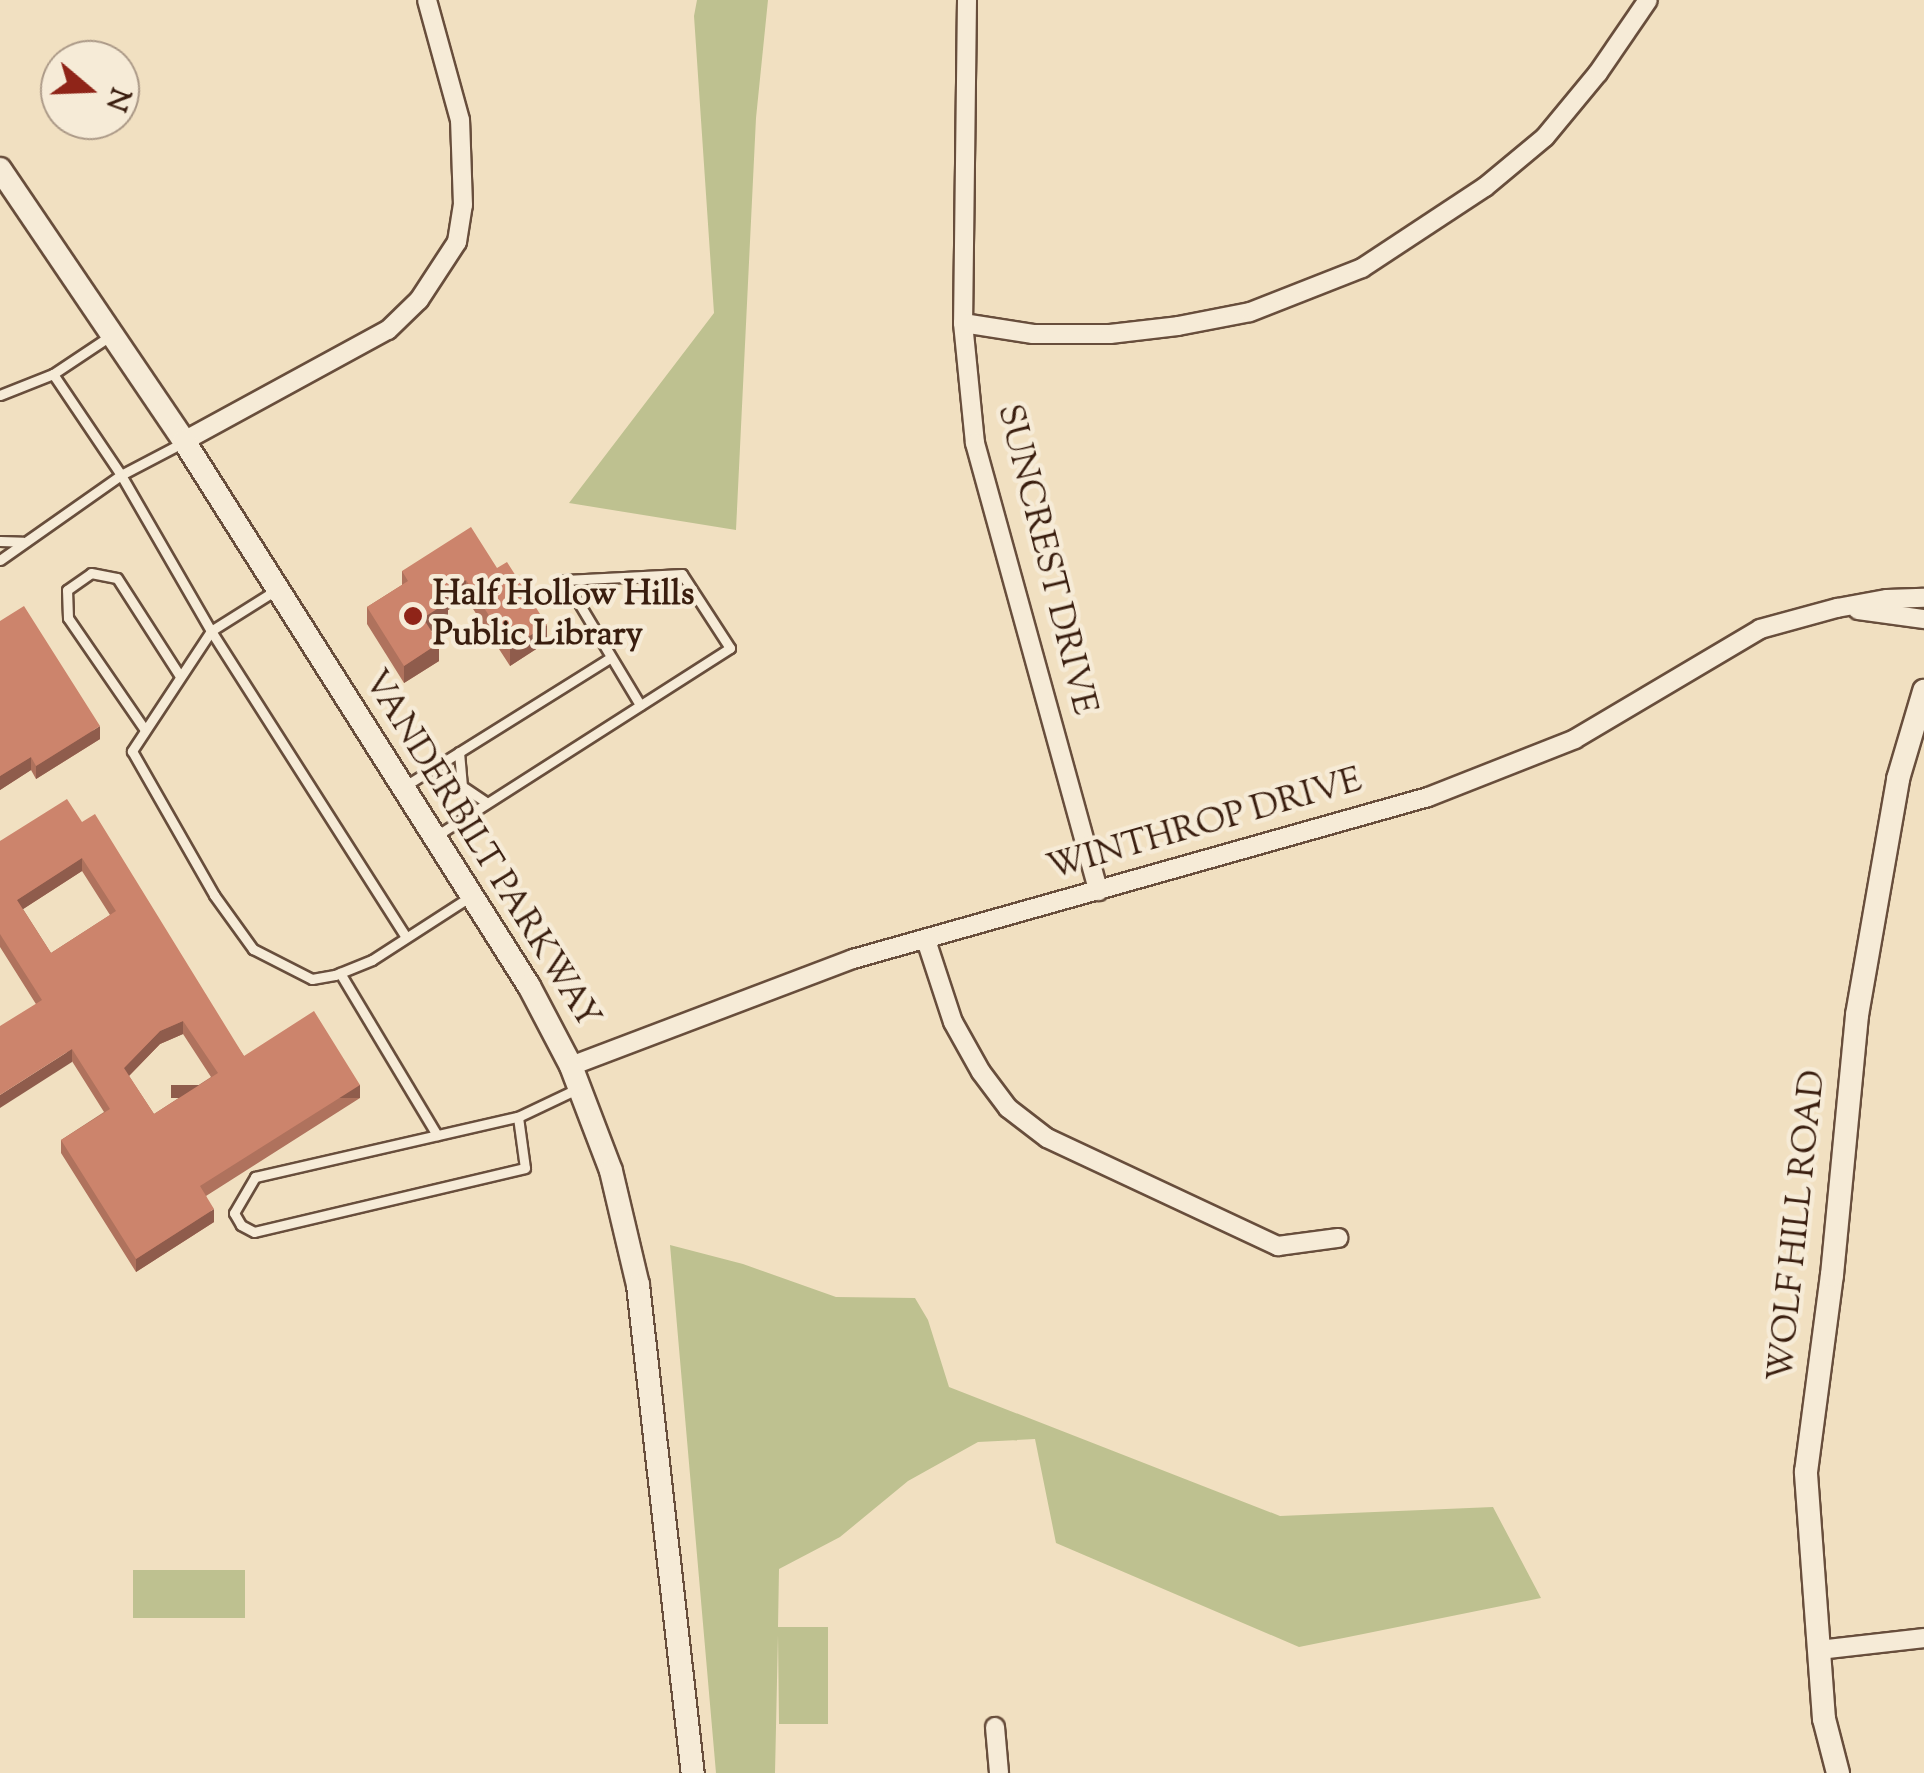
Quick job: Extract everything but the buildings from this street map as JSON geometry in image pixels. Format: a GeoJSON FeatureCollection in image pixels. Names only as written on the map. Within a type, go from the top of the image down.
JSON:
{"type":"FeatureCollection","features":[{"type":"Feature","properties":{"kind":"main road","name":"VANDERBILT PARKWAY"},"geometry":{"type":"LineString","coordinates":[[0,169],[184,441],[529,986],[571,1066],[611,1171],[638,1285],[693,1773]]}},
{"type":"Feature","properties":{"kind":"main road","name":"WOLF HILL ROAD"},"geometry":{"type":"LineString","coordinates":[[1838,1773],[1824,1720],[1806,1472],[1832,1275],[1857,1015],[1898,780],[1924,691]]}},
{"type":"Feature","properties":{"kind":"street"},"geometry":{"type":"LineString","coordinates":[[184,441],[388,330],[420,300],[457,242],[462,205],[460,120],[426,0]]}},
{"type":"Feature","properties":{"kind":"street","name":"SUNCREST DRIVE"},"geometry":{"type":"LineString","coordinates":[[967,0],[962,322],[975,443],[1098,890]]}},
{"type":"Feature","properties":{"kind":"street"},"geometry":{"type":"LineString","coordinates":[[962,322],[1033,334],[1110,334],[1178,326],[1250,312],[1362,268],[1486,187],[1545,137],[1598,73],[1648,0]]}},
{"type":"Feature","properties":{"kind":"street","name":"WINTHROP DRIVE"},"geometry":{"type":"LineString","coordinates":[[571,1066],[853,959],[1428,797],[1501,772],[1575,739],[1760,629],[1886,598],[1924,598]]}},
{"type":"Feature","properties":{"kind":"street","name":"WINTHROP DRIVE"},"geometry":{"type":"LineString","coordinates":[[1838,608],[1924,619]]}},
{"type":"Feature","properties":{"kind":"street"},"geometry":{"type":"LineString","coordinates":[[926,940],[953,1022],[981,1072],[1008,1108],[1047,1138],[1278,1246],[1338,1238]]}},
{"type":"Feature","properties":{"kind":"street"},"geometry":{"type":"LineString","coordinates":[[1819,1650],[1924,1638]]}},
{"type":"Feature","properties":{"kind":"street"},"geometry":{"type":"LineString","coordinates":[[995,1727],[999,1773]]}},
{"type":"Feature","properties":{"kind":"lane"},"geometry":{"type":"LineString","coordinates":[[0,395],[53,374],[110,336]]}},
{"type":"Feature","properties":{"kind":"lane"},"geometry":{"type":"LineString","coordinates":[[53,374],[120,475],[212,631],[405,936]]}},
{"type":"Feature","properties":{"kind":"lane"},"geometry":{"type":"LineString","coordinates":[[0,560],[120,475],[184,441]]}},
{"type":"Feature","properties":{"kind":"lane"},"geometry":{"type":"LineString","coordinates":[[0,541],[23,542]]}},
{"type":"Feature","properties":{"kind":"lane"},"geometry":{"type":"LineString","coordinates":[[145,730],[68,618],[67,590],[90,573],[118,578],[180,676]]}},
{"type":"Feature","properties":{"kind":"lane"},"geometry":{"type":"LineString","coordinates":[[434,837],[730,648],[682,574],[564,580],[640,705]]}},
{"type":"Feature","properties":{"kind":"lane"},"geometry":{"type":"LineString","coordinates":[[276,590],[212,631],[132,751],[214,895],[253,949],[312,979],[372,960],[471,896]]}},
{"type":"Feature","properties":{"kind":"lane"},"geometry":{"type":"LineString","coordinates":[[402,788],[610,658]]}},
{"type":"Feature","properties":{"kind":"lane"},"geometry":{"type":"LineString","coordinates":[[458,752],[462,786],[487,804]]}},
{"type":"Feature","properties":{"kind":"lane"},"geometry":{"type":"LineString","coordinates":[[340,973],[438,1135]]}},
{"type":"Feature","properties":{"kind":"lane"},"geometry":{"type":"LineString","coordinates":[[518,1116],[525,1168],[254,1232],[241,1226],[234,1212],[255,1177],[518,1116],[580,1088]]}},
{"type":"Feature","properties":{"kind":"green space"},"geometry":{"type":"Polygon","coordinates":[[[697,0],[768,0],[756,118],[736,530],[569,503],[714,313],[694,16],[697,0]]]}},
{"type":"Feature","properties":{"kind":"green space"},"geometry":{"type":"Polygon","coordinates":[[[670,1245],[743,1264],[836,1297],[915,1298],[928,1320],[949,1387],[1280,1516],[1493,1507],[1541,1598],[1299,1647],[1056,1543],[1035,1439],[978,1442],[908,1481],[840,1537],[779,1569],[778,1627],[828,1627],[828,1724],[779,1724],[778,1635],[775,1773],[716,1773],[670,1245]]]}},
{"type":"Feature","properties":{"kind":"green space"},"geometry":{"type":"Polygon","coordinates":[[[133,1570],[245,1570],[245,1618],[133,1618],[133,1570]]]}},
{"type":"Feature","properties":{"kind":"place","name":"Half Hollow Hills Public Library"},"geometry":{"type":"Point","coordinates":[413,616]}}]}
